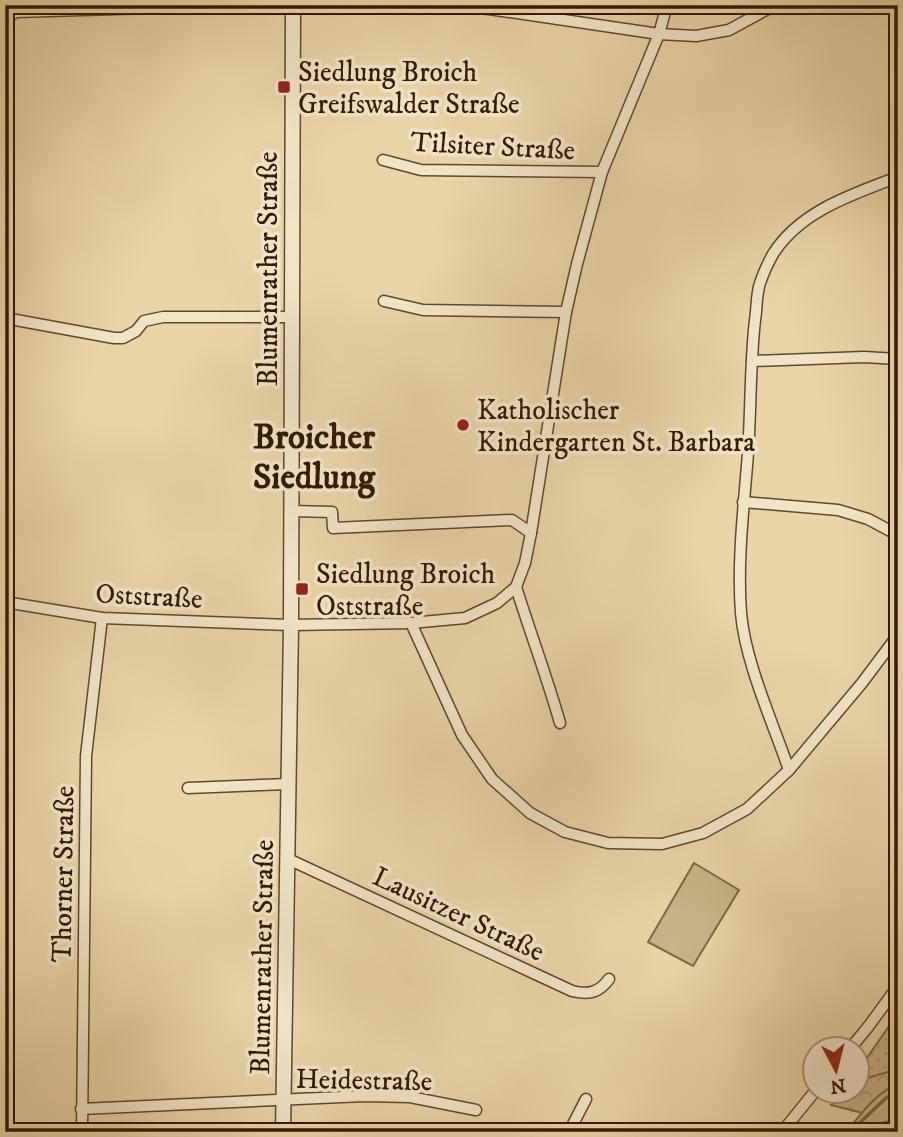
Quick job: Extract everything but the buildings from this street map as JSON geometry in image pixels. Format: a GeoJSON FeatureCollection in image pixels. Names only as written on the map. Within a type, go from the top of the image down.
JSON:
{"type":"FeatureCollection","features":[{"type":"Feature","properties":{"kind":"street"},"geometry":{"type":"LineString","coordinates":[[5,19],[16,12],[248,5]]}},
{"type":"Feature","properties":{"kind":"street","name":"Blumenrather Straße"},"geometry":{"type":"LineString","coordinates":[[283,1132],[292,512],[292,5]]}},
{"type":"Feature","properties":{"kind":"street"},"geometry":{"type":"LineString","coordinates":[[429,5],[489,9],[659,34],[696,36],[729,30],[775,5]]}},
{"type":"Feature","properties":{"kind":"street"},"geometry":{"type":"LineString","coordinates":[[560,723],[516,587],[525,563],[531,533],[566,312],[577,264],[601,172],[659,34],[667,5]]}},
{"type":"Feature","properties":{"kind":"street","name":"Tilsiter Straße"},"geometry":{"type":"LineString","coordinates":[[383,160],[421,170],[601,172]]}},
{"type":"Feature","properties":{"kind":"street"},"geometry":{"type":"LineString","coordinates":[[789,770],[750,655],[741,614],[743,502],[760,284],[774,254],[792,232],[816,213],[852,194],[898,177]]}},
{"type":"Feature","properties":{"kind":"street"},"geometry":{"type":"LineString","coordinates":[[384,301],[423,310],[566,312]]}},
{"type":"Feature","properties":{"kind":"street"},"geometry":{"type":"LineString","coordinates":[[5,318],[123,338],[136,331],[144,321],[163,317],[291,317]]}},
{"type":"Feature","properties":{"kind":"street"},"geometry":{"type":"LineString","coordinates":[[752,361],[864,357],[898,359]]}},
{"type":"Feature","properties":{"kind":"street"},"geometry":{"type":"LineString","coordinates":[[743,502],[838,510],[868,519],[898,535]]}},
{"type":"Feature","properties":{"kind":"street"},"geometry":{"type":"LineString","coordinates":[[292,512],[332,512],[333,528],[512,520],[531,533]]}},
{"type":"Feature","properties":{"kind":"street","name":"Oststraße"},"geometry":{"type":"LineString","coordinates":[[5,601],[102,618],[291,625],[411,623],[465,618],[497,603],[516,587]]}},
{"type":"Feature","properties":{"kind":"street","name":"Thorner Straße"},"geometry":{"type":"LineString","coordinates":[[82,1132],[86,756],[102,618]]}},
{"type":"Feature","properties":{"kind":"street"},"geometry":{"type":"LineString","coordinates":[[411,623],[462,735],[492,779],[530,813],[565,832],[608,843],[662,844],[703,833],[747,809],[789,770],[862,683],[898,635]]}},
{"type":"Feature","properties":{"kind":"street"},"geometry":{"type":"LineString","coordinates":[[188,788],[289,784]]}},
{"type":"Feature","properties":{"kind":"street","name":"Lausitzer Straße"},"geometry":{"type":"LineString","coordinates":[[288,859],[572,991],[589,994],[598,990],[609,979]]}},
{"type":"Feature","properties":{"kind":"street"},"geometry":{"type":"LineString","coordinates":[[860,1036],[898,986]]}},
{"type":"Feature","properties":{"kind":"street","name":"Heidestraße"},"geometry":{"type":"LineString","coordinates":[[82,1109],[365,1096],[410,1097],[476,1110]]}},
{"type":"Feature","properties":{"kind":"street"},"geometry":{"type":"LineString","coordinates":[[569,1132],[586,1099]]}},
{"type":"Feature","properties":{"kind":"street"},"geometry":{"type":"LineString","coordinates":[[782,1132],[803,1106]]}},
{"type":"Feature","properties":{"kind":"green space"},"geometry":{"type":"Polygon","coordinates":[[[694,863],[739,890],[693,966],[648,942],[694,863]]]}},
{"type":"Feature","properties":{"kind":"green space"},"geometry":{"type":"Polygon","coordinates":[[[898,1013],[898,1069],[872,1077],[872,1051],[898,1013]]]}},
{"type":"Feature","properties":{"kind":"green space"},"geometry":{"type":"Polygon","coordinates":[[[898,1069],[898,1116],[874,1116],[835,1106],[872,1106],[872,1077],[898,1069]]]}},
{"type":"Feature","properties":{"kind":"green space"},"geometry":{"type":"Polygon","coordinates":[[[898,1084],[898,1119],[856,1129],[852,1125],[867,1107],[872,1106],[878,1096],[898,1084]]]}},
{"type":"Feature","properties":{"kind":"waterway"},"geometry":{"type":"LineString","coordinates":[[850,1132],[886,1098],[898,1092]]}},
{"type":"Feature","properties":{"kind":"place","name":"Siedlung Broich Greifswalder Straße"},"geometry":{"type":"Point","coordinates":[284,87]}},
{"type":"Feature","properties":{"kind":"place","name":"Katholischer Kindergarten St. Barbara"},"geometry":{"type":"Point","coordinates":[463,425]}},
{"type":"Feature","properties":{"kind":"place","name":"Siedlung Broich Oststraße"},"geometry":{"type":"Point","coordinates":[302,589]}},
{"type":"Feature","properties":{"kind":"district","name":"Broicher Siedlung"},"geometry":{"type":"Point","coordinates":[314,456]}}]}
